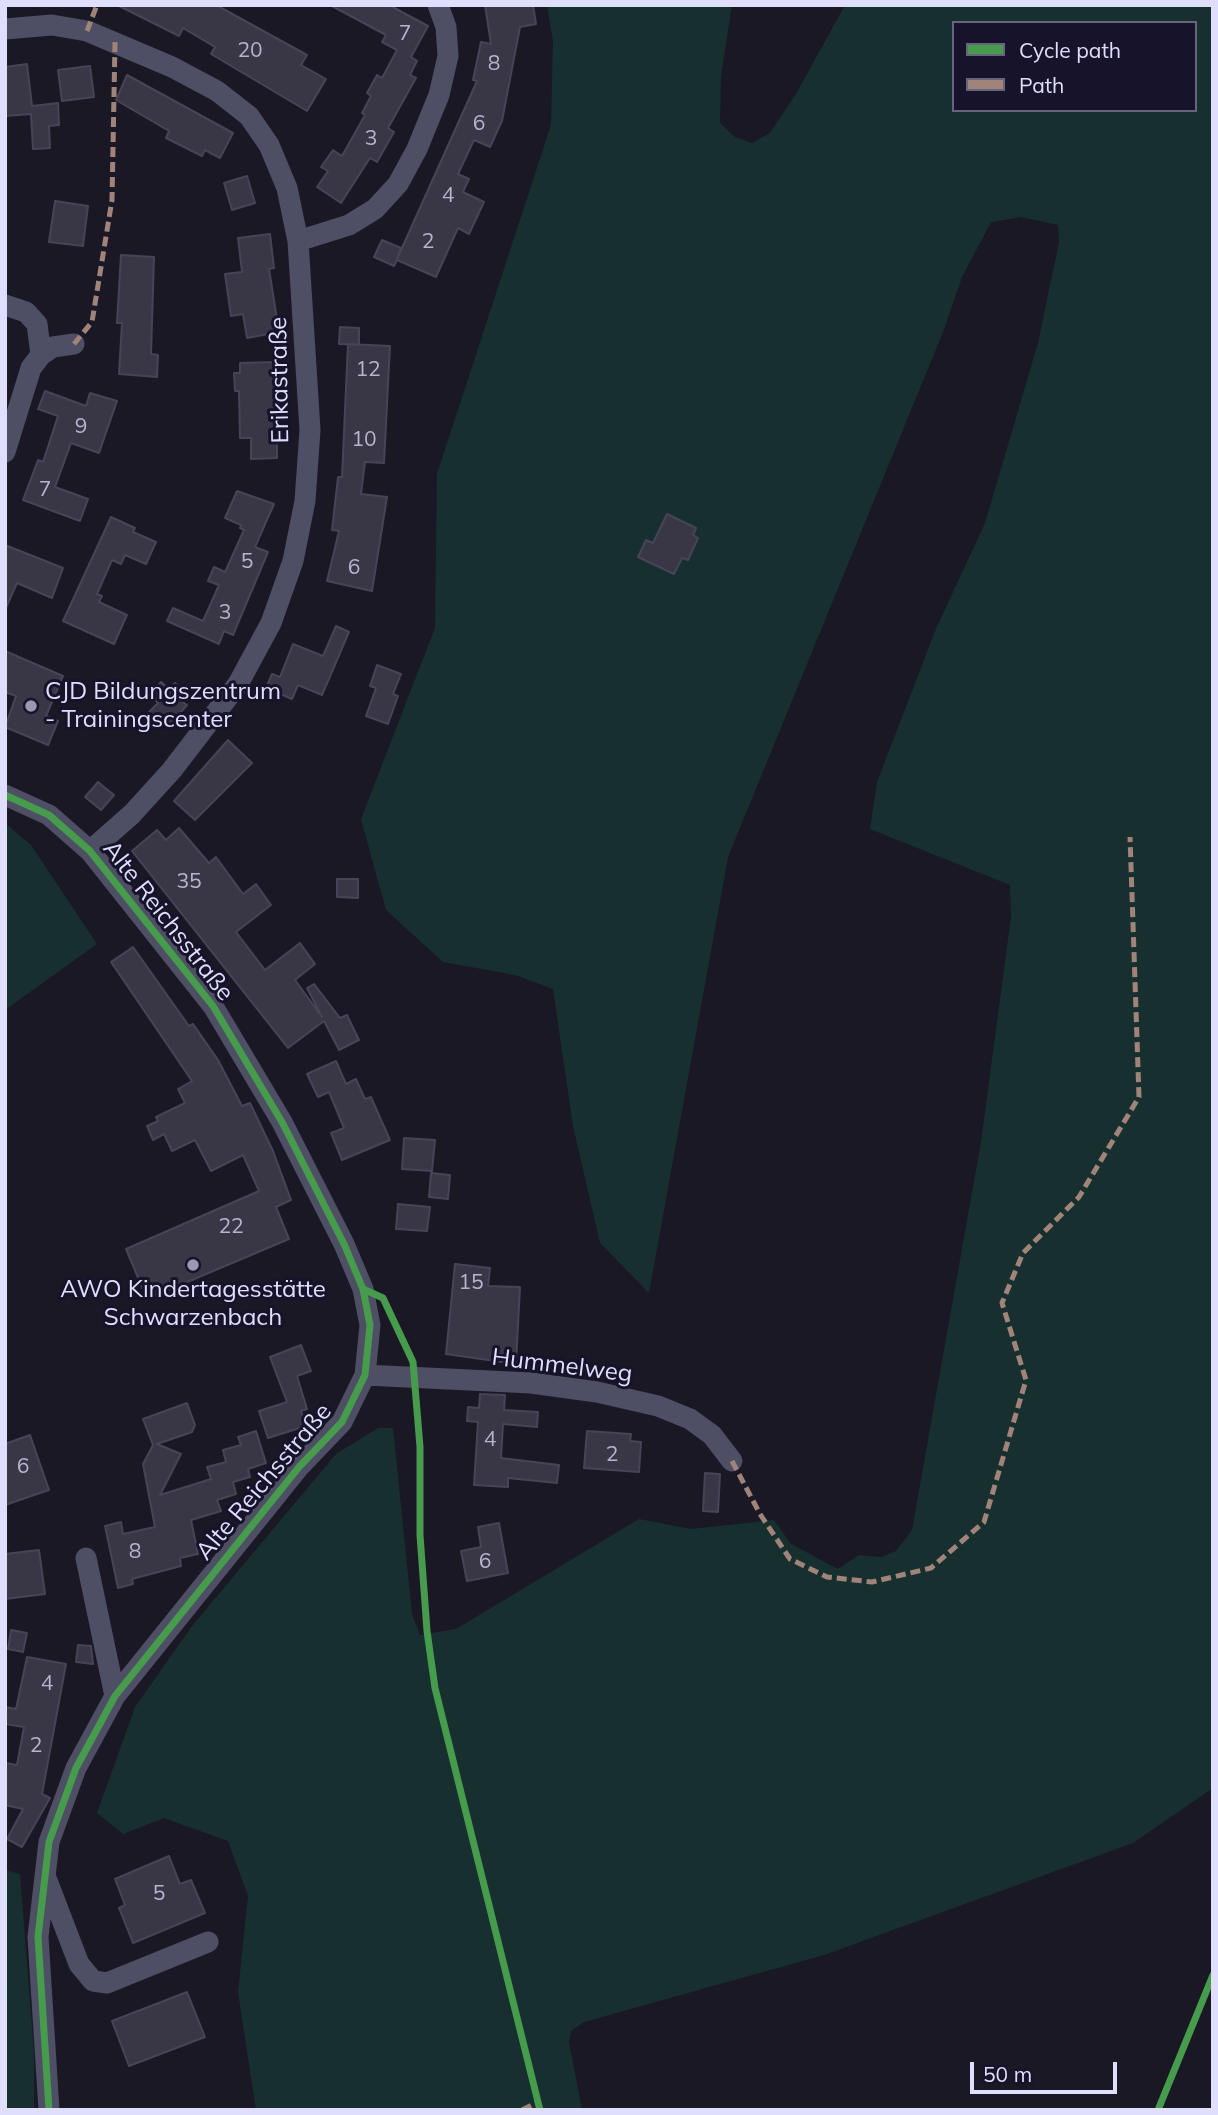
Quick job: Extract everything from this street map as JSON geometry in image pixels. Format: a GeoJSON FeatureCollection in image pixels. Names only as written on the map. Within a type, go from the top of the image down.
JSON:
{"type":"FeatureCollection","features":[{"type":"Feature","properties":{"kind":"street"},"geometry":{"type":"LineString","coordinates":[[298,240],[349,225],[375,209],[398,184],[417,149],[439,95],[448,56],[446,27],[438,5]]}},
{"type":"Feature","properties":{"kind":"street","name":"Erikastraße"},"geometry":{"type":"LineString","coordinates":[[5,29],[52,25],[86,31],[172,68],[217,91],[249,116],[269,145],[287,188],[298,240],[310,430],[305,501],[293,561],[271,623],[238,684],[172,770],[132,814],[90,850]]}},
{"type":"Feature","properties":{"kind":"street"},"geometry":{"type":"LineString","coordinates":[[5,305],[26,312],[37,324],[41,355]]}},
{"type":"Feature","properties":{"kind":"street"},"geometry":{"type":"LineString","coordinates":[[5,453],[31,368],[41,355],[53,347],[74,344]]}},
{"type":"Feature","properties":{"kind":"street","name":"Alte Reichsstraße"},"geometry":{"type":"LineString","coordinates":[[5,794],[49,815],[90,850],[213,1006],[282,1122],[344,1244],[362,1289],[370,1325],[365,1375],[342,1422],[299,1467],[115,1696],[76,1769],[49,1842],[43,1873],[38,1937],[49,2110]]}},
{"type":"Feature","properties":{"kind":"street","name":"Hummelweg"},"geometry":{"type":"LineString","coordinates":[[365,1375],[531,1383],[597,1392],[646,1403],[690,1419],[712,1436],[732,1461]]}},
{"type":"Feature","properties":{"kind":"street"},"geometry":{"type":"LineString","coordinates":[[86,1558],[115,1696]]}},
{"type":"Feature","properties":{"kind":"street"},"geometry":{"type":"LineString","coordinates":[[43,1873],[79,1964],[93,1981],[107,1983],[208,1942]]}},
{"type":"Feature","properties":{"kind":"green space"},"geometry":{"type":"Polygon","coordinates":[[[547,5],[732,5],[721,76],[720,123],[735,137],[752,143],[770,133],[796,94],[845,5],[1213,5],[1213,1788],[1133,1843],[824,1955],[584,2022],[571,2031],[569,2042],[582,2110],[256,2110],[238,1992],[248,1896],[228,1841],[164,1818],[123,1834],[97,1813],[135,1707],[192,1626],[336,1454],[378,1428],[393,1428],[412,1614],[420,1635],[456,1629],[639,1519],[691,1529],[774,1520],[791,1544],[838,1569],[859,1555],[881,1557],[896,1551],[912,1530],[981,1142],[1011,917],[1010,885],[870,829],[877,782],[936,629],[985,523],[1038,343],[1059,242],[1058,225],[1021,217],[991,222],[962,277],[943,332],[728,857],[649,1293],[600,1243],[573,1126],[553,989],[515,975],[443,962],[386,910],[361,819],[435,628],[437,474],[551,125],[553,41],[547,5]]]}},
{"type":"Feature","properties":{"kind":"green space"},"geometry":{"type":"Polygon","coordinates":[[[5,823],[31,845],[97,944],[5,1010],[5,823]]]}},
{"type":"Feature","properties":{"kind":"green space"},"geometry":{"type":"Polygon","coordinates":[[[5,1870],[20,1874],[34,2054],[34,2110],[5,2110],[5,1870]]]}},
{"type":"Feature","properties":{"kind":"building"},"geometry":{"type":"Polygon","coordinates":[[[117,5],[216,5],[307,55],[301,65],[326,79],[307,111],[211,54],[215,47],[183,28],[179,36],[117,5]]]}},
{"type":"Feature","properties":{"kind":"building"},"geometry":{"type":"Polygon","coordinates":[[[330,5],[389,5],[428,26],[411,57],[417,61],[410,75],[416,78],[388,128],[394,132],[377,162],[370,158],[341,203],[317,187],[328,171],[321,167],[333,150],[342,156],[365,115],[362,113],[371,96],[367,93],[377,75],[382,78],[397,50],[382,42],[386,35],[330,5]]]}},
{"type":"Feature","properties":{"kind":"building"},"geometry":{"type":"Polygon","coordinates":[[[485,5],[533,5],[536,24],[520,27],[502,121],[490,147],[474,140],[458,174],[469,179],[463,192],[484,202],[469,234],[458,228],[436,277],[397,260],[394,266],[374,257],[382,240],[401,248],[397,259],[477,81],[473,80],[481,42],[491,44],[485,5]]]}},
{"type":"Feature","properties":{"kind":"building"},"geometry":{"type":"Polygon","coordinates":[[[27,64],[32,106],[58,103],[59,125],[49,126],[50,148],[33,149],[31,114],[5,116],[5,67],[27,64]]]}},
{"type":"Feature","properties":{"kind":"building"},"geometry":{"type":"Polygon","coordinates":[[[90,66],[94,97],[62,101],[58,70],[90,66]]]}},
{"type":"Feature","properties":{"kind":"building"},"geometry":{"type":"Polygon","coordinates":[[[127,75],[233,133],[220,158],[205,150],[202,156],[166,138],[169,131],[116,100],[127,75]]]}},
{"type":"Feature","properties":{"kind":"building"},"geometry":{"type":"Polygon","coordinates":[[[247,176],[255,203],[232,210],[224,183],[247,176]]]}},
{"type":"Feature","properties":{"kind":"building"},"geometry":{"type":"Polygon","coordinates":[[[55,201],[88,206],[83,246],[49,242],[55,201]]]}},
{"type":"Feature","properties":{"kind":"building"},"geometry":{"type":"Polygon","coordinates":[[[270,234],[274,268],[269,269],[279,332],[247,338],[243,314],[231,316],[225,274],[242,272],[238,238],[270,234]]]}},
{"type":"Feature","properties":{"kind":"building"},"geometry":{"type":"Polygon","coordinates":[[[121,255],[154,257],[151,354],[158,355],[157,377],[119,374],[122,323],[117,323],[121,255]]]}},
{"type":"Feature","properties":{"kind":"building"},"geometry":{"type":"Polygon","coordinates":[[[340,327],[359,328],[359,345],[339,344],[340,327]]]}},
{"type":"Feature","properties":{"kind":"building"},"geometry":{"type":"Polygon","coordinates":[[[348,344],[390,346],[384,463],[365,462],[361,494],[387,497],[372,591],[327,581],[339,531],[332,530],[338,477],[342,477],[348,344]]]}},
{"type":"Feature","properties":{"kind":"building"},"geometry":{"type":"Polygon","coordinates":[[[276,362],[277,458],[251,459],[251,438],[240,438],[239,391],[235,391],[234,373],[240,373],[240,363],[276,362]]]}},
{"type":"Feature","properties":{"kind":"building"},"geometry":{"type":"Polygon","coordinates":[[[45,391],[86,406],[90,393],[117,401],[99,453],[71,443],[55,487],[88,499],[80,521],[23,500],[38,460],[43,462],[58,416],[38,409],[45,391]]]}},
{"type":"Feature","properties":{"kind":"building"},"geometry":{"type":"Polygon","coordinates":[[[237,491],[274,504],[255,547],[268,552],[233,635],[224,631],[219,644],[167,621],[173,608],[203,621],[219,585],[208,581],[214,567],[225,572],[244,530],[240,528],[241,525],[225,518],[237,491]]]}},
{"type":"Feature","properties":{"kind":"building"},"geometry":{"type":"Polygon","coordinates":[[[667,514],[696,528],[693,535],[698,538],[688,560],[682,558],[674,574],[638,557],[646,540],[653,543],[667,514]]]}},
{"type":"Feature","properties":{"kind":"building"},"geometry":{"type":"Polygon","coordinates":[[[111,517],[135,528],[133,532],[156,542],[146,564],[125,555],[121,564],[112,560],[97,594],[102,596],[99,602],[127,615],[114,644],[63,621],[111,517]]]}},
{"type":"Feature","properties":{"kind":"building"},"geometry":{"type":"Polygon","coordinates":[[[5,545],[63,568],[52,598],[17,583],[5,610],[5,545]]]}},
{"type":"Feature","properties":{"kind":"building"},"geometry":{"type":"Polygon","coordinates":[[[336,626],[349,632],[322,695],[298,685],[292,699],[266,688],[272,674],[280,677],[293,644],[323,656],[336,626]]]}},
{"type":"Feature","properties":{"kind":"building","name":"CJD Bildungszentrum - Trainingscenter"},"geometry":{"type":"Polygon","coordinates":[[[5,651],[63,676],[46,716],[58,721],[48,745],[5,727],[16,696],[5,692],[5,651]]]}},
{"type":"Feature","properties":{"kind":"building"},"geometry":{"type":"Polygon","coordinates":[[[377,665],[401,674],[393,694],[398,696],[388,724],[366,716],[376,688],[370,686],[377,665]]]}},
{"type":"Feature","properties":{"kind":"building"},"geometry":{"type":"Polygon","coordinates":[[[161,682],[169,689],[175,683],[187,694],[181,701],[187,705],[167,728],[149,712],[158,703],[150,695],[161,682]]]}},
{"type":"Feature","properties":{"kind":"building"},"geometry":{"type":"Polygon","coordinates":[[[228,740],[252,763],[195,820],[174,801],[228,740]]]}},
{"type":"Feature","properties":{"kind":"building"},"geometry":{"type":"Polygon","coordinates":[[[98,782],[114,795],[101,810],[85,797],[98,782]]]}},
{"type":"Feature","properties":{"kind":"building"},"geometry":{"type":"Polygon","coordinates":[[[179,828],[209,863],[216,857],[243,894],[256,884],[271,905],[236,932],[265,970],[300,943],[315,964],[295,980],[322,1017],[307,988],[314,984],[340,1018],[347,1015],[359,1040],[339,1050],[324,1021],[288,1048],[132,851],[157,830],[166,840],[179,828]]]}},
{"type":"Feature","properties":{"kind":"building"},"geometry":{"type":"Polygon","coordinates":[[[337,879],[358,879],[358,898],[337,897],[337,879]]]}},
{"type":"Feature","properties":{"kind":"building"},"geometry":{"type":"Polygon","coordinates":[[[133,947],[189,1026],[193,1024],[218,1060],[242,1106],[250,1103],[273,1151],[291,1200],[276,1207],[289,1239],[147,1299],[126,1249],[259,1191],[243,1155],[211,1171],[195,1140],[172,1151],[164,1134],[153,1140],[147,1126],[158,1121],[156,1117],[185,1103],[178,1089],[192,1081],[111,962],[133,947]]]}},
{"type":"Feature","properties":{"kind":"building"},"geometry":{"type":"Polygon","coordinates":[[[336,1061],[346,1084],[356,1079],[365,1099],[371,1097],[390,1140],[342,1160],[331,1133],[344,1128],[329,1092],[318,1097],[307,1074],[336,1061]]]}},
{"type":"Feature","properties":{"kind":"building"},"geometry":{"type":"Polygon","coordinates":[[[404,1138],[435,1140],[432,1171],[402,1169],[404,1138]]]}},
{"type":"Feature","properties":{"kind":"building"},"geometry":{"type":"Polygon","coordinates":[[[431,1173],[450,1175],[448,1199],[429,1197],[431,1173]]]}},
{"type":"Feature","properties":{"kind":"building"},"geometry":{"type":"Polygon","coordinates":[[[398,1204],[430,1207],[427,1231],[396,1229],[398,1204]]]}},
{"type":"Feature","properties":{"kind":"building"},"geometry":{"type":"Polygon","coordinates":[[[455,1264],[490,1268],[488,1286],[520,1287],[516,1364],[446,1354],[455,1264]]]}},
{"type":"Feature","properties":{"kind":"building"},"geometry":{"type":"Polygon","coordinates":[[[301,1345],[311,1371],[297,1376],[307,1409],[301,1411],[306,1426],[268,1438],[259,1411],[287,1402],[270,1357],[301,1345]]]}},
{"type":"Feature","properties":{"kind":"building"},"geometry":{"type":"Polygon","coordinates":[[[480,1394],[505,1395],[504,1410],[538,1412],[537,1427],[503,1424],[501,1458],[559,1465],[557,1483],[508,1478],[508,1487],[474,1485],[478,1422],[467,1421],[468,1407],[479,1408],[480,1394]]]}},
{"type":"Feature","properties":{"kind":"building"},"geometry":{"type":"Polygon","coordinates":[[[187,1403],[195,1425],[192,1432],[157,1444],[181,1454],[160,1495],[211,1479],[207,1467],[226,1462],[223,1450],[241,1445],[238,1437],[256,1431],[266,1463],[248,1469],[250,1477],[233,1482],[236,1494],[217,1500],[221,1511],[191,1520],[198,1554],[180,1558],[181,1566],[132,1579],[133,1584],[118,1588],[105,1526],[121,1522],[123,1534],[155,1527],[143,1464],[153,1445],[143,1419],[187,1403]]]}},
{"type":"Feature","properties":{"kind":"building"},"geometry":{"type":"Polygon","coordinates":[[[587,1431],[631,1434],[630,1441],[641,1442],[639,1472],[584,1468],[587,1431]]]}},
{"type":"Feature","properties":{"kind":"building"},"geometry":{"type":"Polygon","coordinates":[[[30,1435],[49,1490],[5,1505],[5,1444],[30,1435]]]}},
{"type":"Feature","properties":{"kind":"building"},"geometry":{"type":"Polygon","coordinates":[[[705,1473],[720,1474],[718,1512],[703,1511],[705,1473]]]}},
{"type":"Feature","properties":{"kind":"building"},"geometry":{"type":"Polygon","coordinates":[[[499,1523],[508,1573],[467,1581],[461,1551],[481,1547],[478,1527],[499,1523]]]}},
{"type":"Feature","properties":{"kind":"building"},"geometry":{"type":"Polygon","coordinates":[[[39,1550],[45,1594],[5,1599],[5,1554],[39,1550]]]}},
{"type":"Feature","properties":{"kind":"building"},"geometry":{"type":"Polygon","coordinates":[[[11,1630],[27,1633],[23,1652],[8,1649],[11,1630]]]}},
{"type":"Feature","properties":{"kind":"building"},"geometry":{"type":"Polygon","coordinates":[[[78,1645],[91,1646],[93,1664],[76,1662],[78,1645]]]}},
{"type":"Feature","properties":{"kind":"building"},"geometry":{"type":"Polygon","coordinates":[[[27,1657],[66,1664],[42,1794],[50,1798],[22,1847],[7,1839],[23,1809],[5,1805],[5,1763],[17,1765],[24,1727],[5,1724],[5,1707],[16,1709],[27,1657]]]}},
{"type":"Feature","properties":{"kind":"building"},"geometry":{"type":"Polygon","coordinates":[[[169,1856],[180,1884],[191,1880],[205,1913],[133,1943],[119,1908],[125,1905],[115,1879],[169,1856]]]}},
{"type":"Feature","properties":{"kind":"building"},"geometry":{"type":"Polygon","coordinates":[[[187,1992],[205,2037],[129,2066],[112,2021],[187,1992]]]}},
{"type":"Feature","properties":{"kind":"marked path"},"geometry":{"type":"LineString","coordinates":[[87,31],[97,5]]}},
{"type":"Feature","properties":{"kind":"marked path"},"geometry":{"type":"LineString","coordinates":[[74,344],[92,322],[112,200],[115,42]]}},
{"type":"Feature","properties":{"kind":"marked path"},"geometry":{"type":"LineString","coordinates":[[732,1461],[760,1514],[790,1559],[827,1577],[872,1582],[931,1568],[984,1522],[1026,1380],[1002,1303],[1023,1253],[1079,1197],[1139,1097],[1130,837]]}},
{"type":"Feature","properties":{"kind":"marked path"},"geometry":{"type":"LineString","coordinates":[[522,2110],[538,2102]]}},
{"type":"Feature","properties":{"kind":"cycle path"},"geometry":{"type":"LineString","coordinates":[[5,795],[49,815],[90,851],[213,1006],[282,1122],[344,1244],[363,1289],[370,1325],[365,1375],[342,1422],[299,1467],[115,1696],[76,1768],[49,1842],[38,1937],[49,2110]]}},
{"type":"Feature","properties":{"kind":"cycle path"},"geometry":{"type":"LineString","coordinates":[[363,1289],[383,1298],[413,1362],[420,1447],[420,1535],[427,1631],[435,1688],[540,2110]]}},
{"type":"Feature","properties":{"kind":"cycle path"},"geometry":{"type":"LineString","coordinates":[[1158,2110],[1213,1975]]}},
{"type":"Feature","properties":{"kind":"place","name":"CJD Bildungszentrum - Trainingscenter"},"geometry":{"type":"Point","coordinates":[31,706]}},
{"type":"Feature","properties":{"kind":"place","name":"AWO Kindertagesstätte Schwarzenbach"},"geometry":{"type":"Point","coordinates":[193,1265]}}]}
